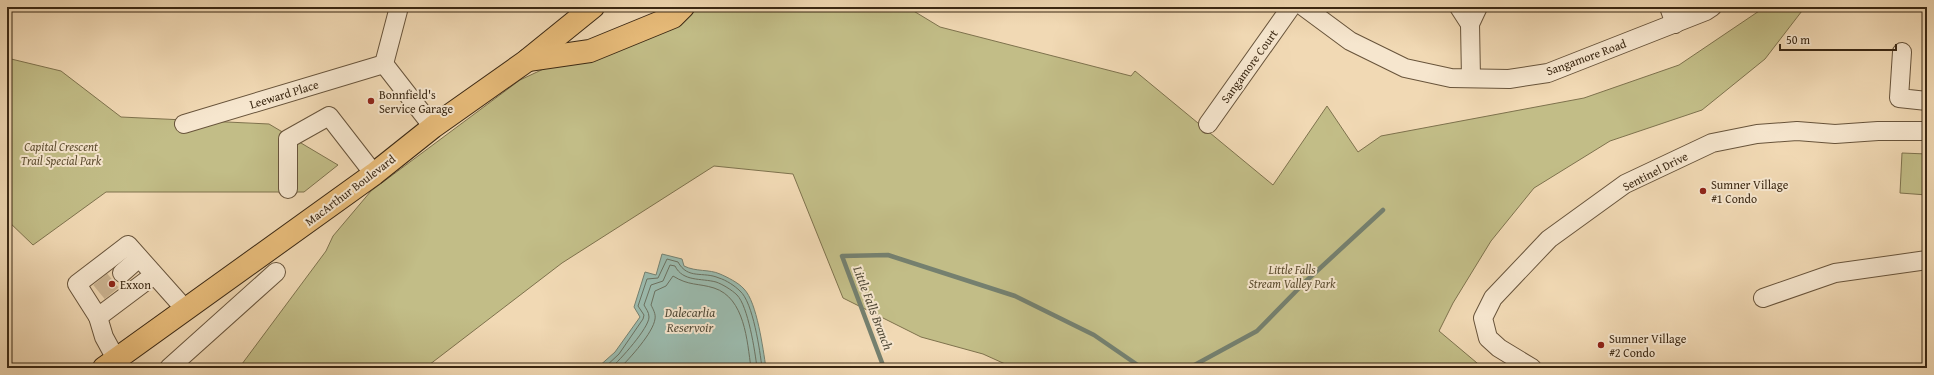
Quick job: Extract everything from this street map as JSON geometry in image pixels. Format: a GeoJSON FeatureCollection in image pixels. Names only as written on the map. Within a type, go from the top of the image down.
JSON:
{"type":"FeatureCollection","features":[{"type":"Feature","properties":{"kind":"main road","name":"MacArthur Boulevard"},"geometry":{"type":"LineString","coordinates":[[110,364],[374,174],[433,127],[528,60],[593,7]]}},
{"type":"Feature","properties":{"kind":"main road"},"geometry":{"type":"LineString","coordinates":[[528,60],[590,51],[673,17],[683,7]]}},
{"type":"Feature","properties":{"kind":"street"},"geometry":{"type":"LineString","coordinates":[[399,7],[384,64],[433,127]]}},
{"type":"Feature","properties":{"kind":"street","name":"Sangamore Court"},"geometry":{"type":"LineString","coordinates":[[1208,124],[1291,7]]}},
{"type":"Feature","properties":{"kind":"street","name":"Sangamore Road"},"geometry":{"type":"LineString","coordinates":[[1304,7],[1350,41],[1404,68],[1451,78],[1509,79],[1548,73],[1672,15],[1706,11],[1712,7]]}},
{"type":"Feature","properties":{"kind":"street"},"geometry":{"type":"LineString","coordinates":[[1460,7],[1470,24]]}},
{"type":"Feature","properties":{"kind":"street"},"geometry":{"type":"LineString","coordinates":[[1471,78],[1470,24],[1478,7]]}},
{"type":"Feature","properties":{"kind":"street"},"geometry":{"type":"LineString","coordinates":[[1902,52],[1899,98],[1927,101]]}},
{"type":"Feature","properties":{"kind":"street","name":"Leeward Place"},"geometry":{"type":"LineString","coordinates":[[184,124],[384,64]]}},
{"type":"Feature","properties":{"kind":"street"},"geometry":{"type":"LineString","coordinates":[[288,188],[288,139],[329,116],[374,174]]}},
{"type":"Feature","properties":{"kind":"street","name":"Sentinel Drive"},"geometry":{"type":"LineString","coordinates":[[1532,368],[1500,348],[1488,338],[1483,318],[1492,298],[1549,239],[1625,184],[1712,142],[1757,134],[1797,131],[1835,134],[1878,131],[1927,132]]}},
{"type":"Feature","properties":{"kind":"street"},"geometry":{"type":"LineString","coordinates":[[110,364],[94,297],[78,284],[128,245],[185,310]]}},
{"type":"Feature","properties":{"kind":"street"},"geometry":{"type":"LineString","coordinates":[[122,273],[139,258]]}},
{"type":"Feature","properties":{"kind":"street"},"geometry":{"type":"LineString","coordinates":[[1763,298],[1835,273],[1927,260]]}},
{"type":"Feature","properties":{"kind":"street"},"geometry":{"type":"LineString","coordinates":[[169,368],[276,272]]}},
{"type":"Feature","properties":{"kind":"street"},"geometry":{"type":"LineString","coordinates":[[98,317],[154,275]]}},
{"type":"Feature","properties":{"kind":"street"},"geometry":{"type":"LineString","coordinates":[[218,286],[236,308]]}},
{"type":"Feature","properties":{"kind":"green space","name":"Little Falls Stream Valley Park"},"geometry":{"type":"Polygon","coordinates":[[[702,7],[907,7],[940,27],[1131,76],[1135,71],[1273,185],[1327,106],[1358,152],[1381,136],[1584,98],[1679,65],[1765,7],[1805,7],[1765,59],[1702,110],[1610,141],[1534,188],[1491,241],[1453,303],[1439,331],[1483,368],[1014,368],[983,354],[921,337],[843,298],[793,174],[714,166],[562,263],[425,368],[239,368],[326,251],[333,236],[371,191],[520,80],[552,65],[677,21],[702,7]]]}},
{"type":"Feature","properties":{"kind":"green space","name":"Capital Crescent Trail Special Park"},"geometry":{"type":"Polygon","coordinates":[[[7,58],[61,71],[121,117],[269,124],[338,165],[304,192],[106,192],[33,245],[7,220],[7,58]]]}},
{"type":"Feature","properties":{"kind":"green space"},"geometry":{"type":"Polygon","coordinates":[[[1902,153],[1927,154],[1927,195],[1900,193],[1902,153]]]}},
{"type":"Feature","properties":{"kind":"water","name":"Dalecarlia Reservoir"},"geometry":{"type":"Polygon","coordinates":[[[662,254],[682,259],[684,266],[689,268],[711,271],[720,274],[736,282],[744,289],[749,295],[756,315],[766,368],[597,368],[615,352],[640,317],[634,307],[645,272],[656,275],[662,254]]]}},
{"type":"Feature","properties":{"kind":"waterway"},"geometry":{"type":"LineString","coordinates":[[1189,368],[1257,331],[1305,282],[1383,210]]}},
{"type":"Feature","properties":{"kind":"waterway","name":"Little Falls Branch"},"geometry":{"type":"LineString","coordinates":[[884,368],[842,256],[888,255],[1015,296],[1094,335],[1142,368]]}},
{"type":"Feature","properties":{"kind":"tunnel"},"geometry":{"type":"LineString","coordinates":[[99,292],[122,273]]}},
{"type":"Feature","properties":{"kind":"place","name":"Bonnfield's Service Garage"},"geometry":{"type":"Point","coordinates":[371,101]}},
{"type":"Feature","properties":{"kind":"place","name":"Sumner Village #1 Condo"},"geometry":{"type":"Point","coordinates":[1703,191]}},
{"type":"Feature","properties":{"kind":"place","name":"Exxon"},"geometry":{"type":"Point","coordinates":[112,284]}},
{"type":"Feature","properties":{"kind":"place","name":"Sumner Village #2 Condo"},"geometry":{"type":"Point","coordinates":[1601,345]}}]}
